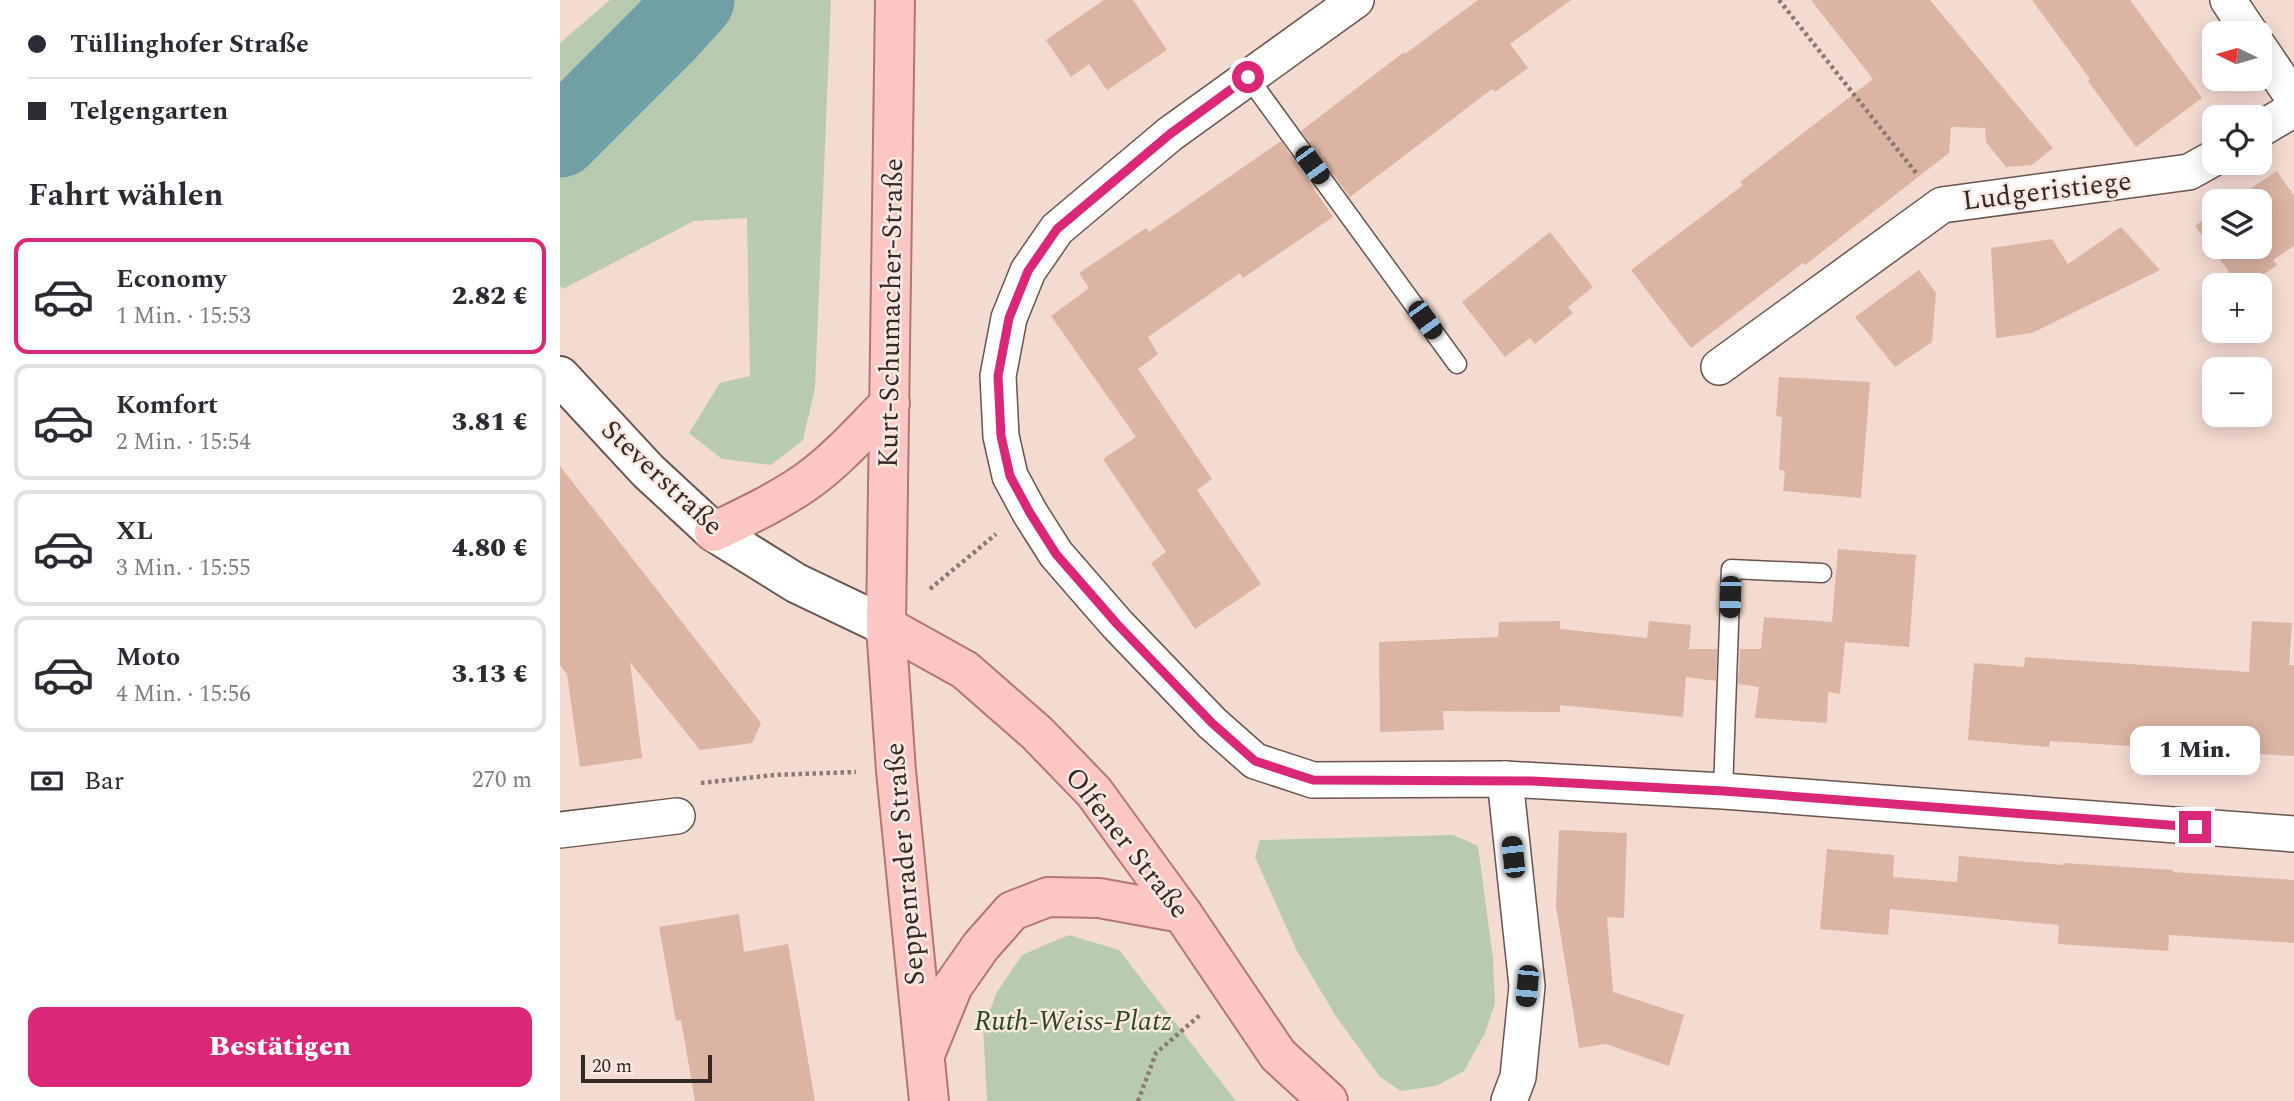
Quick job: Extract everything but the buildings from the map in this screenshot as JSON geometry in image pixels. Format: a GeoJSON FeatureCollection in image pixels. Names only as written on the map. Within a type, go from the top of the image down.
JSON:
{"type":"FeatureCollection","features":[{"type":"Feature","properties":{"kind":"main road","name":"Kurt-Schumacher-Straße"},"geometry":{"type":"LineString","coordinates":[[886,626],[895,0]]}},
{"type":"Feature","properties":{"kind":"main road"},"geometry":{"type":"LineString","coordinates":[[714,532],[771,504],[807,481],[841,452],[890,403]]}},
{"type":"Feature","properties":{"kind":"main road","name":"Seppenrader Straße"},"geometry":{"type":"LineString","coordinates":[[886,626],[896,771],[929,1101]]}},
{"type":"Feature","properties":{"kind":"main road","name":"Olfener Straße"},"geometry":{"type":"LineString","coordinates":[[886,626],[965,670],[1037,733],[1094,792],[1182,913],[1278,1055],[1328,1101]]}},
{"type":"Feature","properties":{"kind":"main road"},"geometry":{"type":"LineString","coordinates":[[923,1058],[953,986],[981,946],[1012,911],[1048,897],[1099,898],[1182,913]]}},
{"type":"Feature","properties":{"kind":"street"},"geometry":{"type":"LineString","coordinates":[[1356,0],[1170,134],[1057,229],[1028,271],[1009,318],[998,376],[1001,436],[1010,476],[1056,554],[1117,624],[1212,723],[1255,761],[1313,780],[1505,779],[1723,791],[2294,834]]}},
{"type":"Feature","properties":{"kind":"street"},"geometry":{"type":"LineString","coordinates":[[2228,0],[2242,21]]}},
{"type":"Feature","properties":{"kind":"street"},"geometry":{"type":"LineString","coordinates":[[2272,66],[2294,99]]}},
{"type":"Feature","properties":{"kind":"street"},"geometry":{"type":"LineString","coordinates":[[2272,122],[2294,109]]}},
{"type":"Feature","properties":{"kind":"street","name":"Ludgeristiege"},"geometry":{"type":"LineString","coordinates":[[1719,367],[1942,205],[2189,173],[2202,165]]}},
{"type":"Feature","properties":{"kind":"street","name":"Steverstraße"},"geometry":{"type":"LineString","coordinates":[[560,376],[648,471],[714,532],[796,583],[886,626]]}},
{"type":"Feature","properties":{"kind":"street"},"geometry":{"type":"LineString","coordinates":[[1505,779],[1527,986],[1518,1077],[1509,1101]]}},
{"type":"Feature","properties":{"kind":"street"},"geometry":{"type":"LineString","coordinates":[[560,830],[677,816]]}},
{"type":"Feature","properties":{"kind":"lane"},"geometry":{"type":"LineString","coordinates":[[1248,77],[1457,364]]}},
{"type":"Feature","properties":{"kind":"lane"},"geometry":{"type":"LineString","coordinates":[[1723,791],[1731,569],[1822,573]]}},
{"type":"Feature","properties":{"kind":"path"},"geometry":{"type":"LineString","coordinates":[[1779,0],[1942,205]]}},
{"type":"Feature","properties":{"kind":"path"},"geometry":{"type":"LineString","coordinates":[[886,626],[989,539],[1030,513]]}},
{"type":"Feature","properties":{"kind":"path"},"geometry":{"type":"LineString","coordinates":[[677,816],[679,785],[774,775],[896,771]]}},
{"type":"Feature","properties":{"kind":"path"},"geometry":{"type":"LineString","coordinates":[[1138,1101],[1156,1053],[1233,988]]}},
{"type":"Feature","properties":{"kind":"green space"},"geometry":{"type":"Polygon","coordinates":[[[610,0],[831,0],[815,388],[803,440],[771,465],[722,459],[689,433],[720,383],[750,376],[747,218],[694,221],[563,289],[560,286],[560,43],[610,0]]]}},
{"type":"Feature","properties":{"kind":"green space"},"geometry":{"type":"Polygon","coordinates":[[[1453,835],[1478,846],[1493,959],[1495,1003],[1485,1033],[1464,1071],[1436,1086],[1401,1091],[1380,1077],[1335,1015],[1297,951],[1255,857],[1260,840],[1453,835]]]}},
{"type":"Feature","properties":{"kind":"green space","name":"Ruth-Weiss-Platz"},"geometry":{"type":"Polygon","coordinates":[[[1069,935],[1119,950],[1236,1101],[987,1101],[983,1027],[997,992],[1022,955],[1069,935]]]}},
{"type":"Feature","properties":{"kind":"waterway"},"geometry":{"type":"LineString","coordinates":[[560,138],[695,0]]}},
{"type":"Feature","properties":{"kind":"route"},"geometry":{"type":"LineString","coordinates":[[1248,77],[1170,134],[1057,229],[1028,271],[1009,318],[998,376],[1001,436],[1010,476],[1056,554],[1117,624],[1212,723],[1255,761],[1313,780],[1505,779],[1723,791],[2195,827]]}}]}
